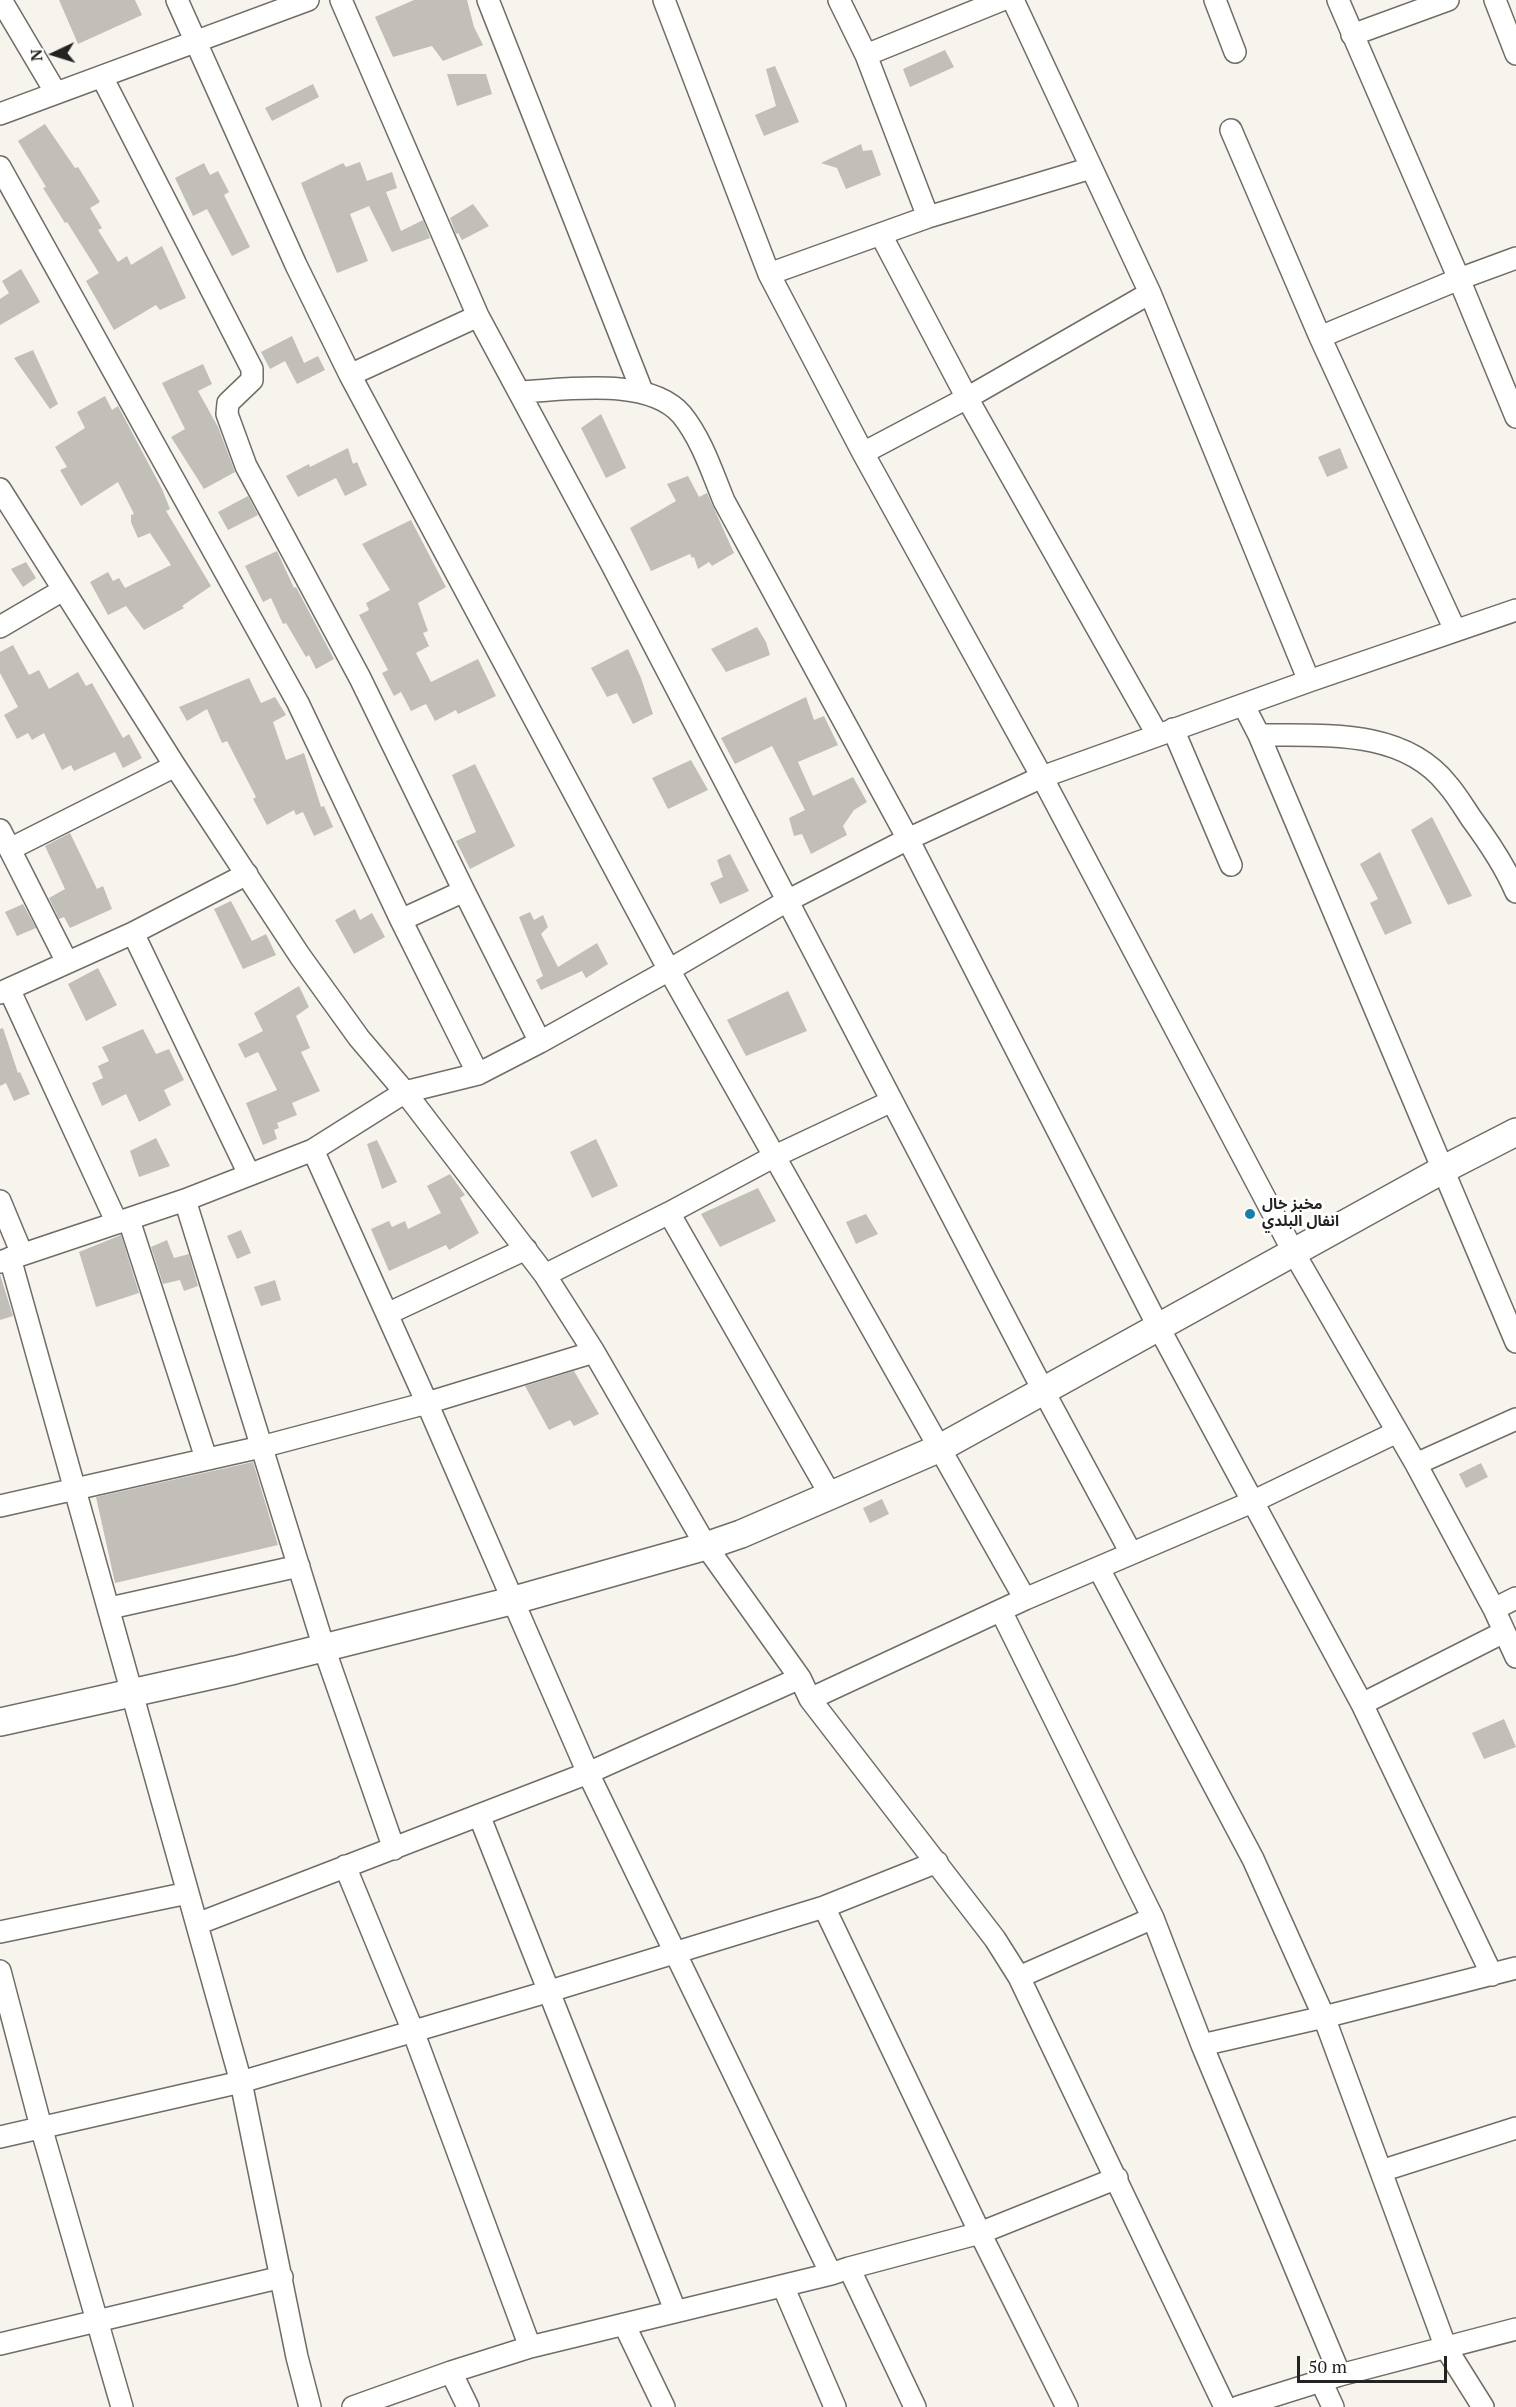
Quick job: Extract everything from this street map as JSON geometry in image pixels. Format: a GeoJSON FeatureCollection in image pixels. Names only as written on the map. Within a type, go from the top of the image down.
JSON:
{"type":"FeatureCollection","features":[{"type":"Feature","properties":{"kind":"street"},"geometry":{"type":"LineString","coordinates":[[1,0],[56,93]]}},
{"type":"Feature","properties":{"kind":"street"},"geometry":{"type":"LineString","coordinates":[[177,0],[296,265],[350,375],[669,970],[1025,1599]]}},
{"type":"Feature","properties":{"kind":"street"},"geometry":{"type":"LineString","coordinates":[[0,114],[308,0]]}},
{"type":"Feature","properties":{"kind":"street"},"geometry":{"type":"LineString","coordinates":[[340,0],[478,316],[1131,1553]]}},
{"type":"Feature","properties":{"kind":"street"},"geometry":{"type":"LineString","coordinates":[[488,0],[642,392]]}},
{"type":"Feature","properties":{"kind":"street"},"geometry":{"type":"LineString","coordinates":[[664,0],[769,274],[863,453],[1042,777],[1294,1253],[1416,1464],[1494,1609],[1516,1657]]}},
{"type":"Feature","properties":{"kind":"street"},"geometry":{"type":"LineString","coordinates":[[839,0],[866,55],[928,217]]}},
{"type":"Feature","properties":{"kind":"street"},"geometry":{"type":"LineString","coordinates":[[866,55],[1002,0]]}},
{"type":"Feature","properties":{"kind":"street"},"geometry":{"type":"LineString","coordinates":[[1013,0],[1150,293],[1309,681]]}},
{"type":"Feature","properties":{"kind":"street"},"geometry":{"type":"LineString","coordinates":[[1215,0],[1235,52]]}},
{"type":"Feature","properties":{"kind":"street"},"geometry":{"type":"LineString","coordinates":[[1338,0],[1516,417]]}},
{"type":"Feature","properties":{"kind":"street"},"geometry":{"type":"LineString","coordinates":[[1352,35],[1448,0]]}},
{"type":"Feature","properties":{"kind":"street"},"geometry":{"type":"LineString","coordinates":[[1495,0],[1516,54]]}},
{"type":"Feature","properties":{"kind":"street"},"geometry":{"type":"LineString","coordinates":[[102,77],[252,369],[252,380],[228,403],[227,414],[246,466],[360,678],[540,1042]]}},
{"type":"Feature","properties":{"kind":"street"},"geometry":{"type":"LineString","coordinates":[[1231,130],[1320,337],[1455,630]]}},
{"type":"Feature","properties":{"kind":"street"},"geometry":{"type":"LineString","coordinates":[[0,168],[298,703],[401,920],[478,1074]]}},
{"type":"Feature","properties":{"kind":"street"},"geometry":{"type":"LineString","coordinates":[[769,274],[928,217],[1091,168]]}},
{"type":"Feature","properties":{"kind":"street"},"geometry":{"type":"LineString","coordinates":[[881,235],[967,398],[1165,732],[1231,865]]}},
{"type":"Feature","properties":{"kind":"street"},"geometry":{"type":"LineString","coordinates":[[1320,337],[1459,279],[1516,258]]}},
{"type":"Feature","properties":{"kind":"street"},"geometry":{"type":"LineString","coordinates":[[863,453],[967,398],[1150,293]]}},
{"type":"Feature","properties":{"kind":"street"},"geometry":{"type":"LineString","coordinates":[[350,375],[478,316]]}},
{"type":"Feature","properties":{"kind":"street"},"geometry":{"type":"LineString","coordinates":[[519,392],[595,388],[642,392],[664,400],[681,414],[700,442],[724,501],[908,839],[1159,1328],[1362,1704],[1492,1975]]}},
{"type":"Feature","properties":{"kind":"street"},"geometry":{"type":"LineString","coordinates":[[0,489],[175,766],[300,956],[359,1038],[405,1092],[545,1275],[594,1352],[706,1546],[800,1678],[810,1699],[995,1939],[1019,1977],[1226,2407]]}},
{"type":"Feature","properties":{"kind":"street"},"geometry":{"type":"LineString","coordinates":[[0,627],[63,590]]}},
{"type":"Feature","properties":{"kind":"street"},"geometry":{"type":"LineString","coordinates":[[11,1258],[185,1200],[313,1150],[405,1092],[478,1074],[669,970],[787,901],[908,839],[1042,777],[1309,681],[1516,610]]}},
{"type":"Feature","properties":{"kind":"street"},"geometry":{"type":"LineString","coordinates":[[1244,706],[1259,735],[1516,1342]]}},
{"type":"Feature","properties":{"kind":"street"},"geometry":{"type":"LineString","coordinates":[[1259,735],[1360,737],[1406,751],[1446,782],[1484,836],[1516,892]]}},
{"type":"Feature","properties":{"kind":"street"},"geometry":{"type":"LineString","coordinates":[[67,962],[5,839],[175,766]]}},
{"type":"Feature","properties":{"kind":"street"},"geometry":{"type":"LineString","coordinates":[[206,1458],[123,1222],[5,991],[133,933],[248,874]]}},
{"type":"Feature","properties":{"kind":"street"},"geometry":{"type":"LineString","coordinates":[[401,920],[464,891]]}},
{"type":"Feature","properties":{"kind":"street"},"geometry":{"type":"LineString","coordinates":[[133,933],[249,1174]]}},
{"type":"Feature","properties":{"kind":"street"},"geometry":{"type":"LineString","coordinates":[[545,1275],[774,1157],[892,1101]]}},
{"type":"Feature","properties":{"kind":"street"},"geometry":{"type":"LineString","coordinates":[[0,1722],[324,1648],[511,1601],[741,1534],[940,1448],[1444,1169],[1516,1132]]}},
{"type":"Feature","properties":{"kind":"street"},"geometry":{"type":"LineString","coordinates":[[313,1150],[427,1403],[511,1601],[588,1773],[737,2077],[915,2407]]}},
{"type":"Feature","properties":{"kind":"street"},"geometry":{"type":"LineString","coordinates":[[185,1200],[324,1648],[394,1848]]}},
{"type":"Feature","properties":{"kind":"street"},"geometry":{"type":"LineString","coordinates":[[0,1201],[11,1258],[241,2082],[297,2357],[310,2407]]}},
{"type":"Feature","properties":{"kind":"street"},"geometry":{"type":"LineString","coordinates":[[669,1213],[831,1496]]}},
{"type":"Feature","properties":{"kind":"street"},"geometry":{"type":"LineString","coordinates":[[387,1314],[526,1249]]}},
{"type":"Feature","properties":{"kind":"street"},"geometry":{"type":"LineString","coordinates":[[0,1506],[261,1447],[427,1403],[594,1352]]}},
{"type":"Feature","properties":{"kind":"street"},"geometry":{"type":"LineString","coordinates":[[1416,1464],[1516,1419]]}},
{"type":"Feature","properties":{"kind":"street"},"geometry":{"type":"LineString","coordinates":[[810,1699],[1025,1599],[1252,1502],[1396,1432]]}},
{"type":"Feature","properties":{"kind":"street"},"geometry":{"type":"LineString","coordinates":[[110,1608],[298,1566]]}},
{"type":"Feature","properties":{"kind":"street"},"geometry":{"type":"LineString","coordinates":[[1099,1569],[1253,1859],[1324,2017],[1446,2348],[1483,2407]]}},
{"type":"Feature","properties":{"kind":"street"},"geometry":{"type":"LineString","coordinates":[[1494,1609],[1516,1598]]}},
{"type":"Feature","properties":{"kind":"street"},"geometry":{"type":"LineString","coordinates":[[1000,1611],[1153,1918],[1330,2378],[1333,2407]]}},
{"type":"Feature","properties":{"kind":"street"},"geometry":{"type":"LineString","coordinates":[[1362,1704],[1504,1632]]}},
{"type":"Feature","properties":{"kind":"street"},"geometry":{"type":"LineString","coordinates":[[197,1924],[588,1773],[800,1678]]}},
{"type":"Feature","properties":{"kind":"street"},"geometry":{"type":"LineString","coordinates":[[479,1815],[675,2310]]}},
{"type":"Feature","properties":{"kind":"street"},"geometry":{"type":"LineString","coordinates":[[0,2137],[241,2082],[824,1907],[937,1862]]}},
{"type":"Feature","properties":{"kind":"street"},"geometry":{"type":"LineString","coordinates":[[345,1866],[413,2031],[530,2347]]}},
{"type":"Feature","properties":{"kind":"street"},"geometry":{"type":"LineString","coordinates":[[0,1932],[188,1893]]}},
{"type":"Feature","properties":{"kind":"street"},"geometry":{"type":"LineString","coordinates":[[824,1907],[980,2233],[1067,2407]]}},
{"type":"Feature","properties":{"kind":"street"},"geometry":{"type":"LineString","coordinates":[[1019,1977],[1153,1918]]}},
{"type":"Feature","properties":{"kind":"street"},"geometry":{"type":"LineString","coordinates":[[1202,2045],[1324,2017],[1516,1968]]}},
{"type":"Feature","properties":{"kind":"street"},"geometry":{"type":"LineString","coordinates":[[0,1971],[41,2127],[122,2407]]}},
{"type":"Feature","properties":{"kind":"street"},"geometry":{"type":"LineString","coordinates":[[1381,2171],[1516,2128]]}},
{"type":"Feature","properties":{"kind":"street"},"geometry":{"type":"LineString","coordinates":[[353,2407],[530,2347],[675,2310],[783,2286],[980,2233],[1117,2178]]}},
{"type":"Feature","properties":{"kind":"street"},"geometry":{"type":"LineString","coordinates":[[0,2344],[282,2277]]}},
{"type":"Feature","properties":{"kind":"street"},"geometry":{"type":"LineString","coordinates":[[783,2286],[834,2407]]}},
{"type":"Feature","properties":{"kind":"street"},"geometry":{"type":"LineString","coordinates":[[624,2324],[664,2407]]}},
{"type":"Feature","properties":{"kind":"street"},"geometry":{"type":"LineString","coordinates":[[1238,2407],[1330,2378],[1516,2329]]}},
{"type":"Feature","properties":{"kind":"street"},"geometry":{"type":"LineString","coordinates":[[451,2372],[468,2407]]}},
{"type":"Feature","properties":{"kind":"building"},"geometry":{"type":"Polygon","coordinates":[[[59,0],[135,0],[142,15],[78,44],[59,0]]]}},
{"type":"Feature","properties":{"kind":"building"},"geometry":{"type":"Polygon","coordinates":[[[414,0],[467,0],[474,27],[483,45],[443,61],[432,46],[393,57],[375,17],[414,0]]]}},
{"type":"Feature","properties":{"kind":"building"},"geometry":{"type":"Polygon","coordinates":[[[945,50],[954,67],[910,87],[903,69],[945,50]]]}},
{"type":"Feature","properties":{"kind":"building"},"geometry":{"type":"Polygon","coordinates":[[[775,66],[799,122],[764,136],[755,115],[776,106],[766,69],[775,66]]]}},
{"type":"Feature","properties":{"kind":"building"},"geometry":{"type":"Polygon","coordinates":[[[447,74],[486,74],[492,94],[457,106],[447,74]]]}},
{"type":"Feature","properties":{"kind":"building"},"geometry":{"type":"Polygon","coordinates":[[[313,84],[319,97],[272,121],[265,108],[313,84]]]}},
{"type":"Feature","properties":{"kind":"building"},"geometry":{"type":"Polygon","coordinates":[[[45,124],[75,168],[78,167],[100,202],[90,208],[102,228],[98,230],[118,262],[127,256],[131,265],[162,246],[186,298],[160,310],[156,305],[114,330],[86,281],[99,273],[43,188],[46,187],[18,141],[45,124]]]}},
{"type":"Feature","properties":{"kind":"building"},"geometry":{"type":"Polygon","coordinates":[[[861,144],[863,151],[872,150],[881,175],[846,189],[837,168],[821,163],[861,144]]]}},
{"type":"Feature","properties":{"kind":"building"},"geometry":{"type":"Polygon","coordinates":[[[360,162],[367,181],[392,172],[397,188],[386,192],[401,231],[423,220],[430,238],[392,252],[369,206],[350,214],[368,261],[337,273],[301,183],[343,163],[346,167],[360,162]]]}},
{"type":"Feature","properties":{"kind":"building"},"geometry":{"type":"Polygon","coordinates":[[[204,163],[210,175],[218,171],[229,192],[224,195],[250,247],[232,256],[207,209],[193,216],[175,178],[204,163]]]}},
{"type":"Feature","properties":{"kind":"building"},"geometry":{"type":"Polygon","coordinates":[[[473,204],[489,226],[462,240],[458,233],[456,234],[450,218],[473,204]]]}},
{"type":"Feature","properties":{"kind":"building"},"geometry":{"type":"Polygon","coordinates":[[[21,269],[40,302],[0,325],[0,299],[9,293],[2,281],[21,269]]]}},
{"type":"Feature","properties":{"kind":"building"},"geometry":{"type":"Polygon","coordinates":[[[292,336],[304,363],[318,356],[325,370],[297,384],[285,361],[270,369],[261,352],[292,336]]]}},
{"type":"Feature","properties":{"kind":"building"},"geometry":{"type":"Polygon","coordinates":[[[33,350],[58,404],[50,409],[14,358],[33,350]]]}},
{"type":"Feature","properties":{"kind":"building"},"geometry":{"type":"Polygon","coordinates":[[[203,364],[212,384],[198,391],[218,427],[235,472],[204,489],[171,437],[185,429],[162,383],[203,364]]]}},
{"type":"Feature","properties":{"kind":"building"},"geometry":{"type":"Polygon","coordinates":[[[105,396],[112,410],[118,406],[162,489],[170,509],[166,511],[211,586],[182,606],[184,608],[144,630],[126,606],[108,615],[90,582],[108,572],[113,581],[119,578],[125,588],[171,565],[150,533],[138,538],[131,522],[131,515],[134,514],[118,482],[81,506],[60,470],[67,467],[55,447],[85,428],[77,412],[105,396]]]}},
{"type":"Feature","properties":{"kind":"building"},"geometry":{"type":"Polygon","coordinates":[[[601,414],[626,468],[606,478],[581,428],[601,414]]]}},
{"type":"Feature","properties":{"kind":"building"},"geometry":{"type":"Polygon","coordinates":[[[348,448],[353,464],[357,462],[367,485],[345,496],[336,478],[298,497],[286,476],[348,448]]]}},
{"type":"Feature","properties":{"kind":"building"},"geometry":{"type":"Polygon","coordinates":[[[1340,448],[1348,468],[1327,477],[1318,457],[1340,448]]]}},
{"type":"Feature","properties":{"kind":"building"},"geometry":{"type":"Polygon","coordinates":[[[688,476],[699,497],[707,493],[734,553],[712,566],[709,562],[698,569],[694,557],[692,558],[690,554],[651,571],[630,528],[676,501],[667,484],[688,476]]]}},
{"type":"Feature","properties":{"kind":"building"},"geometry":{"type":"Polygon","coordinates":[[[248,496],[258,515],[228,530],[218,512],[248,496]]]}},
{"type":"Feature","properties":{"kind":"building"},"geometry":{"type":"Polygon","coordinates":[[[411,520],[446,587],[418,603],[428,631],[423,633],[429,646],[416,653],[431,682],[478,659],[496,696],[458,714],[456,710],[435,721],[426,704],[411,711],[401,692],[394,696],[382,673],[388,670],[359,615],[369,610],[366,603],[390,590],[362,544],[411,520]]]}},
{"type":"Feature","properties":{"kind":"building"},"geometry":{"type":"Polygon","coordinates":[[[277,551],[294,588],[296,587],[334,659],[316,669],[309,655],[306,657],[286,623],[283,624],[271,598],[263,602],[245,566],[277,551]]]}},
{"type":"Feature","properties":{"kind":"building"},"geometry":{"type":"Polygon","coordinates":[[[26,562],[36,578],[23,587],[11,569],[26,562]]]}},
{"type":"Feature","properties":{"kind":"building"},"geometry":{"type":"Polygon","coordinates":[[[757,627],[766,642],[770,655],[726,672],[711,649],[757,627]]]}},
{"type":"Feature","properties":{"kind":"building"},"geometry":{"type":"Polygon","coordinates":[[[13,645],[29,675],[39,670],[49,689],[78,672],[86,686],[92,683],[123,738],[129,734],[142,758],[123,768],[115,752],[74,771],[71,765],[62,770],[44,733],[32,740],[28,733],[17,739],[4,715],[18,707],[0,673],[0,652],[13,645]]]}},
{"type":"Feature","properties":{"kind":"building"},"geometry":{"type":"Polygon","coordinates":[[[628,649],[653,714],[633,724],[617,693],[607,697],[591,668],[628,649]]]}},
{"type":"Feature","properties":{"kind":"building"},"geometry":{"type":"Polygon","coordinates":[[[249,678],[261,703],[275,697],[286,715],[273,722],[286,760],[304,753],[321,807],[324,806],[333,827],[314,836],[303,812],[296,815],[294,810],[267,825],[253,799],[256,797],[227,741],[222,743],[207,709],[187,721],[179,707],[249,678]]]}},
{"type":"Feature","properties":{"kind":"building"},"geometry":{"type":"Polygon","coordinates":[[[806,697],[814,720],[824,716],[838,745],[798,762],[813,796],[853,777],[867,802],[854,810],[843,826],[847,835],[811,854],[802,834],[794,836],[789,818],[805,810],[772,746],[735,764],[721,738],[806,697]]]}},
{"type":"Feature","properties":{"kind":"building"},"geometry":{"type":"Polygon","coordinates":[[[691,760],[708,790],[668,809],[652,778],[691,760]]]}},
{"type":"Feature","properties":{"kind":"building"},"geometry":{"type":"Polygon","coordinates":[[[475,764],[515,846],[470,869],[456,841],[476,832],[452,775],[475,764]]]}},
{"type":"Feature","properties":{"kind":"building"},"geometry":{"type":"Polygon","coordinates":[[[1432,817],[1472,896],[1448,905],[1411,830],[1432,817]]]}},
{"type":"Feature","properties":{"kind":"building"},"geometry":{"type":"Polygon","coordinates":[[[70,833],[97,889],[103,886],[112,909],[70,928],[64,917],[59,919],[49,898],[65,889],[45,846],[70,833]]]}},
{"type":"Feature","properties":{"kind":"building"},"geometry":{"type":"Polygon","coordinates":[[[1380,852],[1412,923],[1385,935],[1370,903],[1378,899],[1360,864],[1380,852]]]}},
{"type":"Feature","properties":{"kind":"building"},"geometry":{"type":"Polygon","coordinates":[[[730,854],[749,891],[720,904],[710,883],[723,877],[717,860],[730,854]]]}},
{"type":"Feature","properties":{"kind":"building"},"geometry":{"type":"Polygon","coordinates":[[[231,901],[252,941],[266,934],[276,955],[243,969],[214,909],[231,901]]]}},
{"type":"Feature","properties":{"kind":"building"},"geometry":{"type":"Polygon","coordinates":[[[23,904],[36,928],[17,936],[5,912],[23,904]]]}},
{"type":"Feature","properties":{"kind":"building"},"geometry":{"type":"Polygon","coordinates":[[[355,909],[360,920],[372,913],[385,937],[354,954],[335,920],[355,909]]]}},
{"type":"Feature","properties":{"kind":"building"},"geometry":{"type":"Polygon","coordinates":[[[530,912],[534,920],[543,915],[548,927],[541,934],[558,967],[597,943],[608,964],[586,978],[582,971],[541,990],[536,980],[543,976],[519,917],[530,912]]]}},
{"type":"Feature","properties":{"kind":"building"},"geometry":{"type":"Polygon","coordinates":[[[98,968],[117,1005],[86,1021],[68,984],[98,968]]]}},
{"type":"Feature","properties":{"kind":"building"},"geometry":{"type":"Polygon","coordinates":[[[299,986],[309,1007],[296,1016],[310,1048],[301,1052],[320,1091],[292,1103],[297,1115],[277,1123],[279,1128],[274,1130],[277,1139],[263,1145],[246,1103],[277,1090],[258,1052],[245,1058],[238,1044],[263,1031],[254,1013],[299,986]]]}},
{"type":"Feature","properties":{"kind":"building"},"geometry":{"type":"Polygon","coordinates":[[[788,991],[807,1031],[746,1056],[727,1020],[788,991]]]}},
{"type":"Feature","properties":{"kind":"building"},"geometry":{"type":"Polygon","coordinates":[[[3,1028],[18,1073],[20,1072],[30,1094],[14,1101],[6,1083],[0,1086],[0,1029],[3,1028]]]}},
{"type":"Feature","properties":{"kind":"building"},"geometry":{"type":"Polygon","coordinates":[[[143,1029],[156,1054],[169,1049],[184,1080],[164,1090],[171,1105],[139,1122],[126,1094],[102,1106],[92,1083],[103,1078],[98,1066],[109,1061],[102,1047],[143,1029]]]}},
{"type":"Feature","properties":{"kind":"building"},"geometry":{"type":"Polygon","coordinates":[[[156,1138],[170,1166],[139,1177],[130,1151],[156,1138]]]}},
{"type":"Feature","properties":{"kind":"building"},"geometry":{"type":"Polygon","coordinates":[[[596,1139],[618,1186],[592,1198],[570,1152],[596,1139]]]}},
{"type":"Feature","properties":{"kind":"building"},"geometry":{"type":"Polygon","coordinates":[[[377,1140],[397,1182],[382,1189],[367,1144],[377,1140]]]}},
{"type":"Feature","properties":{"kind":"building"},"geometry":{"type":"Polygon","coordinates":[[[450,1174],[465,1195],[460,1198],[479,1233],[449,1250],[446,1245],[389,1271],[371,1229],[389,1221],[392,1227],[405,1221],[408,1229],[441,1213],[427,1186],[450,1174]]]}},
{"type":"Feature","properties":{"kind":"building"},"geometry":{"type":"Polygon","coordinates":[[[758,1188],[776,1221],[720,1247],[701,1214],[758,1188]]]}},
{"type":"Feature","properties":{"kind":"building"},"geometry":{"type":"Polygon","coordinates":[[[866,1214],[878,1234],[856,1244],[846,1222],[866,1214]]]}},
{"type":"Feature","properties":{"kind":"building"},"geometry":{"type":"Polygon","coordinates":[[[241,1230],[251,1253],[237,1259],[227,1236],[241,1230]]]}},
{"type":"Feature","properties":{"kind":"building"},"geometry":{"type":"Polygon","coordinates":[[[121,1235],[139,1293],[96,1307],[79,1252],[121,1235]]]}},
{"type":"Feature","properties":{"kind":"building"},"geometry":{"type":"Polygon","coordinates":[[[167,1240],[174,1258],[189,1254],[198,1286],[184,1291],[180,1280],[163,1284],[151,1247],[167,1240]]]}},
{"type":"Feature","properties":{"kind":"building"},"geometry":{"type":"Polygon","coordinates":[[[0,1274],[13,1316],[0,1320],[0,1274]]]}},
{"type":"Feature","properties":{"kind":"building"},"geometry":{"type":"Polygon","coordinates":[[[275,1280],[281,1300],[261,1306],[254,1287],[275,1280]]]}},
{"type":"Feature","properties":{"kind":"building"},"geometry":{"type":"Polygon","coordinates":[[[574,1371],[599,1414],[574,1426],[570,1420],[549,1430],[525,1386],[574,1371]]]}},
{"type":"Feature","properties":{"kind":"building"},"geometry":{"type":"Polygon","coordinates":[[[253,1462],[278,1545],[115,1583],[96,1497],[253,1462]]]}},
{"type":"Feature","properties":{"kind":"building"},"geometry":{"type":"Polygon","coordinates":[[[1481,1463],[1488,1477],[1466,1488],[1459,1474],[1481,1463]]]}},
{"type":"Feature","properties":{"kind":"building"},"geometry":{"type":"Polygon","coordinates":[[[882,1499],[889,1514],[870,1523],[863,1508],[882,1499]]]}},
{"type":"Feature","properties":{"kind":"building"},"geometry":{"type":"Polygon","coordinates":[[[1504,1719],[1516,1747],[1484,1759],[1472,1733],[1504,1719]]]}},
{"type":"Feature","properties":{"kind":"place","name":"مخبز خال انفال البلدي"},"geometry":{"type":"Point","coordinates":[1250,1214]}}]}
